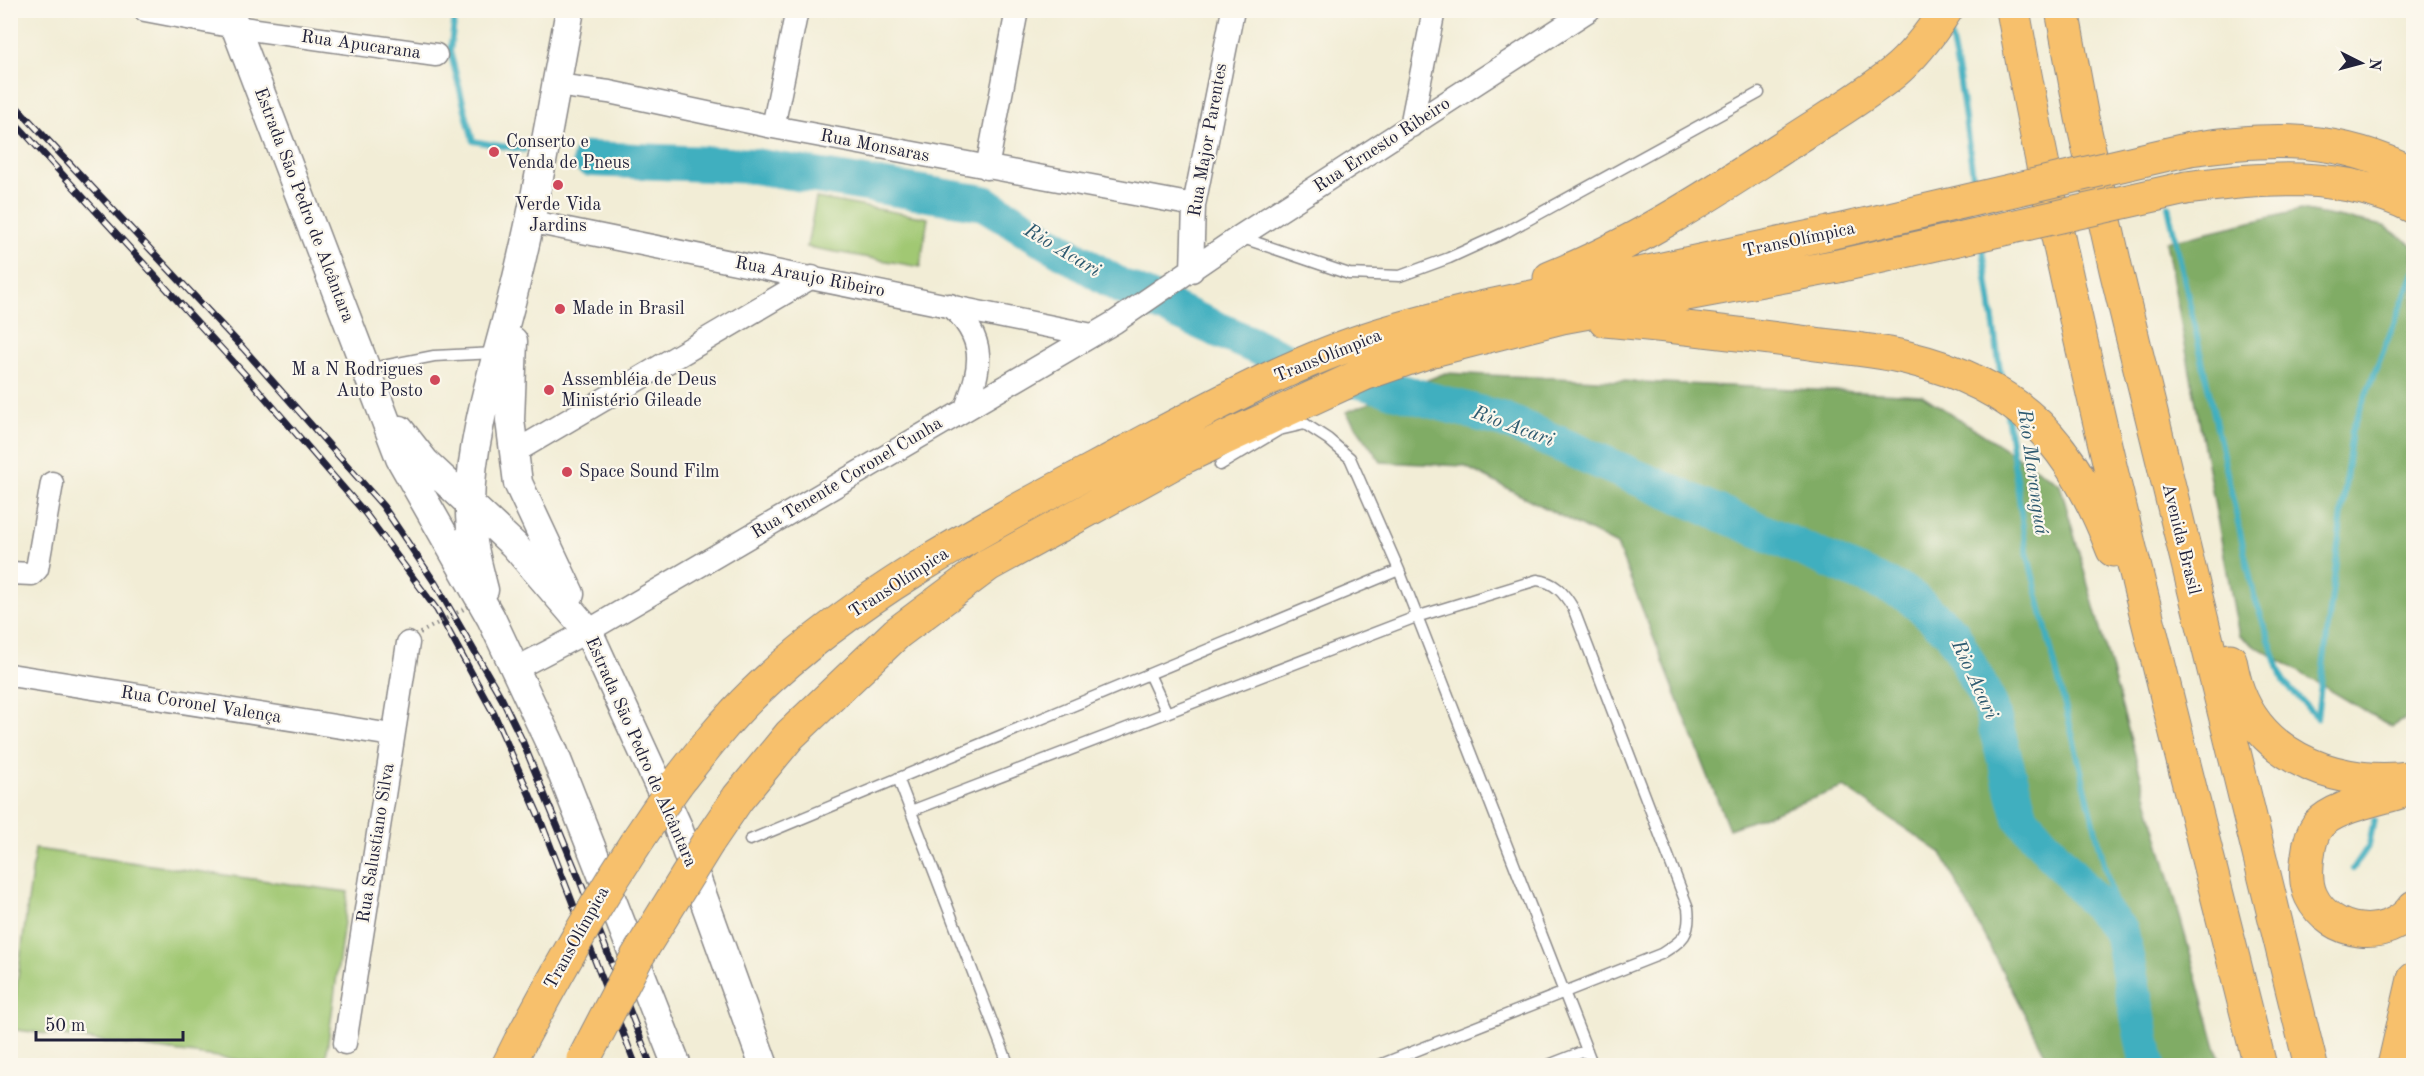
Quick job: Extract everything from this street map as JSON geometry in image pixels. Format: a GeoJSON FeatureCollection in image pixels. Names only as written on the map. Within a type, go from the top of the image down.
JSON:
{"type":"FeatureCollection","features":[{"type":"Feature","properties":{"kind":"highway"},"geometry":{"type":"LineString","coordinates":[[1439,317],[1516,291],[1614,250],[1684,212],[1894,72],[1926,39],[1946,10]]}},
{"type":"Feature","properties":{"kind":"highway"},"geometry":{"type":"LineString","coordinates":[[2013,10],[2032,117],[2093,401],[2260,1065]]}},
{"type":"Feature","properties":{"kind":"highway","name":"Avenida Brasil"},"geometry":{"type":"LineString","coordinates":[[2062,10],[2082,118],[2116,270],[2311,1065]]}},
{"type":"Feature","properties":{"kind":"highway","name":"TransOlímpica"},"geometry":{"type":"LineString","coordinates":[[514,1054],[588,916],[640,834],[676,783],[753,693],[810,644],[872,599],[951,548],[1039,498],[1232,396],[1329,353],[1439,317],[1829,233],[2190,149],[2275,139],[2320,143],[2365,154],[2414,174]]}},
{"type":"Feature","properties":{"kind":"highway","name":"TransOlímpica"},"geometry":{"type":"LineString","coordinates":[[582,1062],[637,957],[687,872],[738,798],[790,735],[846,679],[915,619],[988,565],[1046,531],[1186,456],[1284,410],[1364,374],[1433,350],[1496,333],[1562,317],[1838,266],[2186,188],[2257,179],[2305,178],[2354,184],[2394,197],[2414,207]]}},
{"type":"Feature","properties":{"kind":"highway"},"geometry":{"type":"LineString","coordinates":[[2116,270],[2135,298],[2238,692],[2256,723],[2278,747],[2308,765],[2336,775],[2378,780],[2414,777]]}},
{"type":"Feature","properties":{"kind":"highway"},"geometry":{"type":"LineString","coordinates":[[1562,317],[1663,325],[1907,357],[1947,369],[2002,395],[2045,430],[2086,489],[2102,519],[2137,609],[2155,642]]}},
{"type":"Feature","properties":{"kind":"highway"},"geometry":{"type":"LineString","coordinates":[[2414,788],[2335,813],[2318,826],[2309,844],[2306,873],[2311,895],[2323,914],[2340,926],[2382,930],[2400,923],[2414,908]]}},
{"type":"Feature","properties":{"kind":"highway"},"geometry":{"type":"LineString","coordinates":[[2394,1065],[2414,979]]}},
{"type":"Feature","properties":{"kind":"street","name":"Rua Apucarana"},"geometry":{"type":"LineString","coordinates":[[145,10],[232,19],[436,56]]}},
{"type":"Feature","properties":{"kind":"street"},"geometry":{"type":"LineString","coordinates":[[481,611],[470,505],[482,416],[496,353],[516,282],[570,10]]}},
{"type":"Feature","properties":{"kind":"street"},"geometry":{"type":"LineString","coordinates":[[773,127],[797,10]]}},
{"type":"Feature","properties":{"kind":"street"},"geometry":{"type":"LineString","coordinates":[[987,168],[1017,10]]}},
{"type":"Feature","properties":{"kind":"street","name":"Rua Major Parentes"},"geometry":{"type":"LineString","coordinates":[[1184,276],[1194,205],[1233,10]]}},
{"type":"Feature","properties":{"kind":"street"},"geometry":{"type":"LineString","coordinates":[[1411,126],[1434,10]]}},
{"type":"Feature","properties":{"kind":"street","name":"Rua Ernesto Ribeiro"},"geometry":{"type":"LineString","coordinates":[[1184,276],[1239,237],[1589,10]]}},
{"type":"Feature","properties":{"kind":"street","name":"Estrada São Pedro de Alcântara"},"geometry":{"type":"LineString","coordinates":[[232,19],[368,369],[400,458],[481,611],[515,669],[553,750],[677,1065]]}},
{"type":"Feature","properties":{"kind":"street","name":"Rua Monsaras"},"geometry":{"type":"LineString","coordinates":[[556,85],[609,92],[773,127],[1194,205]]}},
{"type":"Feature","properties":{"kind":"street","name":"Rua Araujo Ribeiro"},"geometry":{"type":"LineString","coordinates":[[528,221],[1092,335]]}},
{"type":"Feature","properties":{"kind":"street","name":"Rua Tenente Coronel Cunha"},"geometry":{"type":"LineString","coordinates":[[515,669],[588,631],[1115,322],[1184,276]]}},
{"type":"Feature","properties":{"kind":"street"},"geometry":{"type":"LineString","coordinates":[[513,453],[812,277]]}},
{"type":"Feature","properties":{"kind":"street"},"geometry":{"type":"LineString","coordinates":[[516,282],[511,385],[513,453],[518,483],[527,507],[588,631]]}},
{"type":"Feature","properties":{"kind":"street"},"geometry":{"type":"LineString","coordinates":[[950,305],[973,329],[979,352],[977,378],[966,408]]}},
{"type":"Feature","properties":{"kind":"street","name":"Estrada São Pedro de Alcântara"},"geometry":{"type":"LineString","coordinates":[[378,401],[425,462],[514,545],[588,631],[677,825],[764,1065]]}},
{"type":"Feature","properties":{"kind":"street"},"geometry":{"type":"LineString","coordinates":[[10,573],[32,574],[37,569],[52,483]]}},
{"type":"Feature","properties":{"kind":"street","name":"Rua Salustiano Silva"},"geometry":{"type":"LineString","coordinates":[[345,1042],[392,735],[414,638]]}},
{"type":"Feature","properties":{"kind":"street","name":"Rua Coronel Valença"},"geometry":{"type":"LineString","coordinates":[[10,675],[392,735]]}},
{"type":"Feature","properties":{"kind":"lane"},"geometry":{"type":"LineString","coordinates":[[1239,237],[1265,243],[1349,274],[1400,276],[1449,258],[1506,232],[1759,93]]}},
{"type":"Feature","properties":{"kind":"lane"},"geometry":{"type":"LineString","coordinates":[[368,369],[434,356],[496,353]]}},
{"type":"Feature","properties":{"kind":"lane"},"geometry":{"type":"LineString","coordinates":[[1220,465],[1279,430],[1305,424],[1328,438],[1350,458],[1399,570],[1593,1065]]}},
{"type":"Feature","properties":{"kind":"lane"},"geometry":{"type":"LineString","coordinates":[[750,840],[1399,570]]}},
{"type":"Feature","properties":{"kind":"lane"},"geometry":{"type":"LineString","coordinates":[[911,811],[1416,617],[1537,580],[1546,581],[1564,593],[1573,608],[1688,908],[1690,925],[1682,940],[1661,954],[1377,1065]]}},
{"type":"Feature","properties":{"kind":"lane"},"geometry":{"type":"LineString","coordinates":[[1149,674],[1167,713]]}},
{"type":"Feature","properties":{"kind":"lane"},"geometry":{"type":"LineString","coordinates":[[898,778],[1009,1065]]}},
{"type":"Feature","properties":{"kind":"lane"},"geometry":{"type":"LineString","coordinates":[[1546,1065],[1587,1050]]}},
{"type":"Feature","properties":{"kind":"path"},"geometry":{"type":"LineString","coordinates":[[414,638],[481,611]]}},
{"type":"Feature","properties":{"kind":"green space"},"geometry":{"type":"Polygon","coordinates":[[[816,198],[928,218],[920,267],[807,247],[816,198]]]}},
{"type":"Feature","properties":{"kind":"green space"},"geometry":{"type":"Polygon","coordinates":[[[2301,210],[2384,226],[2413,245],[2414,714],[2392,727],[2239,636],[2166,242],[2301,210]]]}},
{"type":"Feature","properties":{"kind":"green space"},"geometry":{"type":"Polygon","coordinates":[[[1445,373],[1922,395],[2060,484],[2221,1065],[2051,1065],[1941,853],[1844,787],[1729,829],[1617,545],[1464,466],[1381,462],[1346,412],[1445,373]]]}},
{"type":"Feature","properties":{"kind":"green space"},"geometry":{"type":"Polygon","coordinates":[[[35,849],[348,892],[325,1065],[277,1065],[11,1029],[35,849]]]}},
{"type":"Feature","properties":{"kind":"waterway"},"geometry":{"type":"LineString","coordinates":[[456,10],[450,51],[473,141],[524,150]]}},
{"type":"Feature","properties":{"kind":"waterway","name":"Rio Maranguá"},"geometry":{"type":"LineString","coordinates":[[1949,26],[1960,83],[1975,190]]}},
{"type":"Feature","properties":{"kind":"waterway","name":"Rio Acari"},"geometry":{"type":"LineString","coordinates":[[590,159],[754,166],[984,203],[1120,286],[1293,363],[1504,420],[1907,594],[1953,634],[1990,705],[2021,818],[2121,932],[2148,1066]]}},
{"type":"Feature","properties":{"kind":"waterway"},"geometry":{"type":"LineString","coordinates":[[2168,206],[2254,595],[2283,681],[2317,718],[2352,430],[2414,273]]}},
{"type":"Feature","properties":{"kind":"waterway","name":"Rio Maranguá"},"geometry":{"type":"LineString","coordinates":[[1982,242],[2002,384]]}},
{"type":"Feature","properties":{"kind":"waterway","name":"Rio Maranguá"},"geometry":{"type":"LineString","coordinates":[[2007,414],[2026,548],[2121,932]]}},
{"type":"Feature","properties":{"kind":"waterway"},"geometry":{"type":"LineString","coordinates":[[2353,869],[2369,845],[2374,820]]}},
{"type":"Feature","properties":{"kind":"railway"},"geometry":{"type":"LineString","coordinates":[[10,100],[243,348],[383,506],[435,583],[502,699],[522,740],[580,881],[651,1066]]}},
{"type":"Feature","properties":{"kind":"railway"},"geometry":{"type":"LineString","coordinates":[[10,117],[249,379],[365,513],[437,610],[494,714],[538,814],[636,1066]]}},
{"type":"Feature","properties":{"kind":"place","name":"Conserto e Venda de Pneus"},"geometry":{"type":"Point","coordinates":[494,152]}},
{"type":"Feature","properties":{"kind":"place","name":"Verde Vida Jardins"},"geometry":{"type":"Point","coordinates":[558,185]}},
{"type":"Feature","properties":{"kind":"place","name":"Made in Brasil"},"geometry":{"type":"Point","coordinates":[560,309]}},
{"type":"Feature","properties":{"kind":"place","name":"M a N Rodrigues Auto Posto"},"geometry":{"type":"Point","coordinates":[435,380]}},
{"type":"Feature","properties":{"kind":"place","name":"Assembléia de Deus Ministério Gileade"},"geometry":{"type":"Point","coordinates":[549,390]}},
{"type":"Feature","properties":{"kind":"place","name":"Space Sound Film"},"geometry":{"type":"Point","coordinates":[567,472]}}]}
